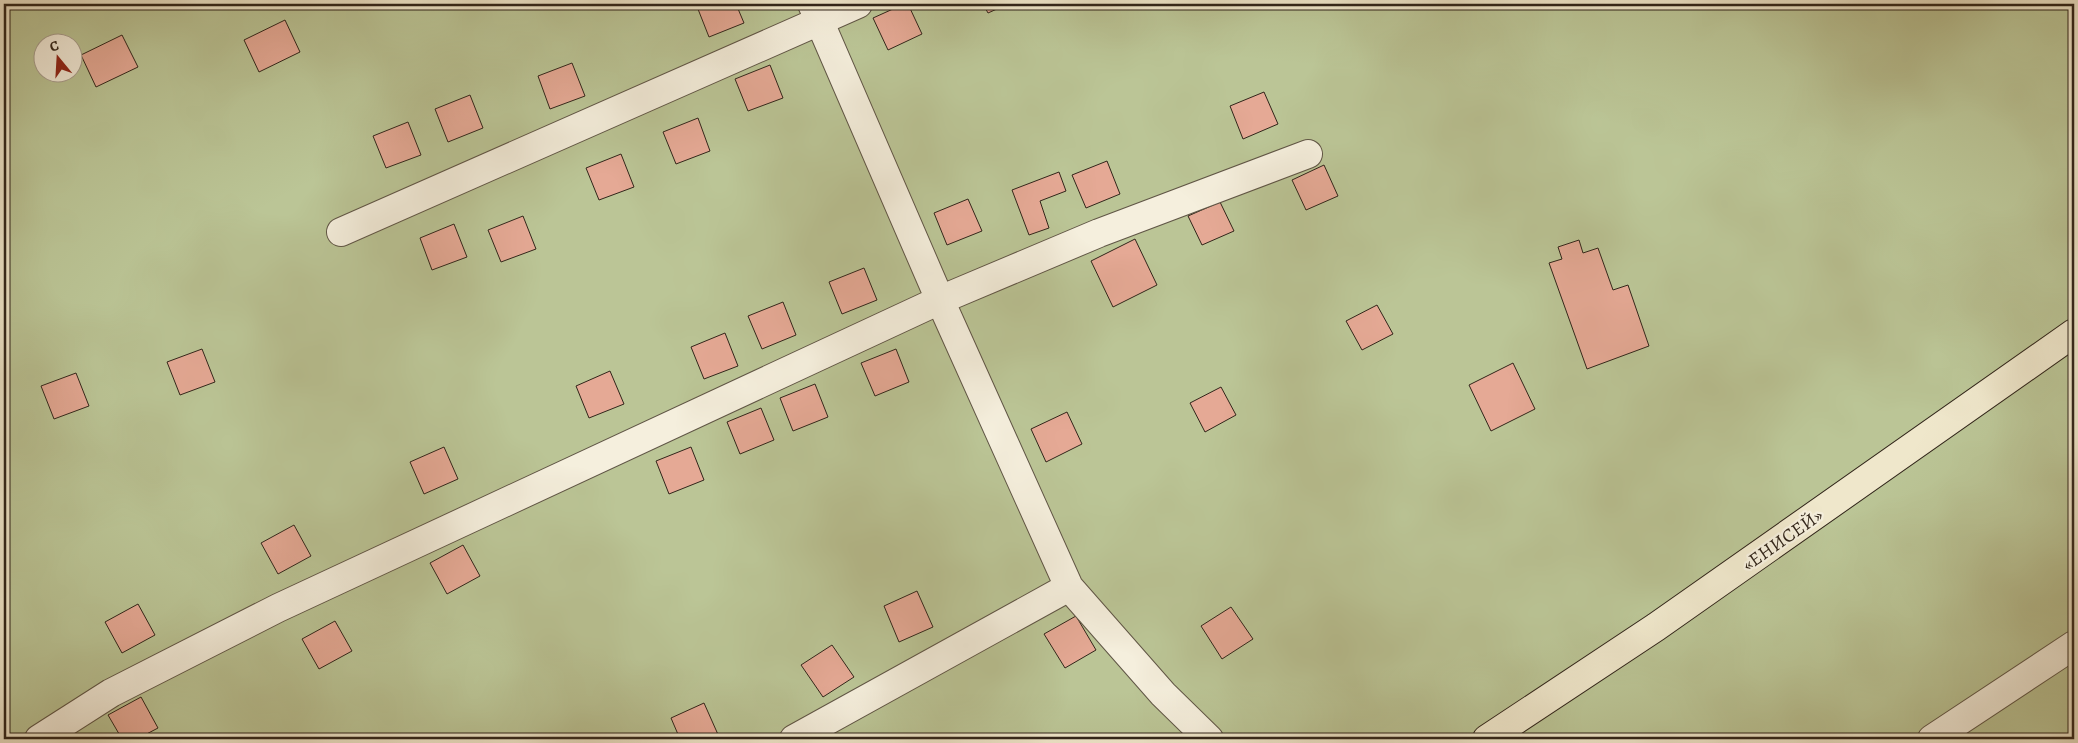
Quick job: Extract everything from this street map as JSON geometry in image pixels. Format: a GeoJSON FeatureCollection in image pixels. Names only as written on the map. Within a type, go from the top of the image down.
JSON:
{"type":"FeatureCollection","features":[{"type":"Feature","properties":{"kind":"highway","name":"«ЕНИСЕЙ»"},"geometry":{"type":"LineString","coordinates":[[1487,739],[1656,628],[2074,334]]}},
{"type":"Feature","properties":{"kind":"street"},"geometry":{"type":"LineString","coordinates":[[341,232],[816,12],[858,4]]}},
{"type":"Feature","properties":{"kind":"street"},"geometry":{"type":"LineString","coordinates":[[816,12],[940,300],[1069,587],[1163,694],[1209,739]]}},
{"type":"Feature","properties":{"kind":"street"},"geometry":{"type":"LineString","coordinates":[[39,739],[110,693],[278,608],[940,300],[1099,233],[1308,154]]}},
{"type":"Feature","properties":{"kind":"street"},"geometry":{"type":"LineString","coordinates":[[794,739],[1069,587]]}},
{"type":"Feature","properties":{"kind":"street"},"geometry":{"type":"LineString","coordinates":[[1932,739],[2074,645]]}},
{"type":"Feature","properties":{"kind":"green space"},"geometry":{"type":"Polygon","coordinates":[[[4,4],[2074,4],[2074,739],[4,739],[4,4]]]}},
{"type":"Feature","properties":{"kind":"building"},"geometry":{"type":"Polygon","coordinates":[[[696,4],[736,4],[744,23],[709,37],[696,4]]]}},
{"type":"Feature","properties":{"kind":"building"},"geometry":{"type":"Polygon","coordinates":[[[908,4],[922,34],[888,50],[873,18],[908,4]]]}},
{"type":"Feature","properties":{"kind":"building"},"geometry":{"type":"Polygon","coordinates":[[[983,4],[1008,4],[988,13],[983,4]]]}},
{"type":"Feature","properties":{"kind":"building"},"geometry":{"type":"Polygon","coordinates":[[[285,20],[300,52],[259,72],[244,40],[285,20]]]}},
{"type":"Feature","properties":{"kind":"building"},"geometry":{"type":"Polygon","coordinates":[[[122,35],[138,67],[96,87],[82,55],[122,35]]]}},
{"type":"Feature","properties":{"kind":"building"},"geometry":{"type":"Polygon","coordinates":[[[572,63],[585,96],[550,109],[538,76],[572,63]]]}},
{"type":"Feature","properties":{"kind":"building"},"geometry":{"type":"Polygon","coordinates":[[[770,65],[783,98],[748,111],[735,79],[770,65]]]}},
{"type":"Feature","properties":{"kind":"building"},"geometry":{"type":"Polygon","coordinates":[[[1264,92],[1278,124],[1243,139],[1230,106],[1264,92]]]}},
{"type":"Feature","properties":{"kind":"building"},"geometry":{"type":"Polygon","coordinates":[[[470,95],[483,128],[448,142],[435,109],[470,95]]]}},
{"type":"Feature","properties":{"kind":"building"},"geometry":{"type":"Polygon","coordinates":[[[698,118],[710,151],[676,164],[663,132],[698,118]]]}},
{"type":"Feature","properties":{"kind":"building"},"geometry":{"type":"Polygon","coordinates":[[[408,122],[421,155],[386,168],[373,136],[408,122]]]}},
{"type":"Feature","properties":{"kind":"building"},"geometry":{"type":"Polygon","coordinates":[[[621,154],[634,187],[599,200],[586,168],[621,154]]]}},
{"type":"Feature","properties":{"kind":"building"},"geometry":{"type":"Polygon","coordinates":[[[1107,161],[1120,194],[1086,208],[1072,175],[1107,161]]]}},
{"type":"Feature","properties":{"kind":"building"},"geometry":{"type":"Polygon","coordinates":[[[1324,165],[1338,196],[1306,210],[1292,180],[1324,165]]]}},
{"type":"Feature","properties":{"kind":"building"},"geometry":{"type":"Polygon","coordinates":[[[1059,172],[1066,191],[1040,201],[1049,228],[1029,235],[1012,190],[1059,172]]]}},
{"type":"Feature","properties":{"kind":"building"},"geometry":{"type":"Polygon","coordinates":[[[968,199],[982,231],[947,245],[934,213],[968,199]]]}},
{"type":"Feature","properties":{"kind":"building"},"geometry":{"type":"Polygon","coordinates":[[[1220,202],[1234,231],[1202,245],[1188,216],[1220,202]]]}},
{"type":"Feature","properties":{"kind":"building"},"geometry":{"type":"Polygon","coordinates":[[[523,216],[536,249],[501,262],[488,230],[523,216]]]}},
{"type":"Feature","properties":{"kind":"building"},"geometry":{"type":"Polygon","coordinates":[[[454,224],[467,257],[432,270],[420,238],[454,224]]]}},
{"type":"Feature","properties":{"kind":"building"},"geometry":{"type":"Polygon","coordinates":[[[1135,239],[1157,285],[1113,307],[1091,261],[1135,239]]]}},
{"type":"Feature","properties":{"kind":"building"},"geometry":{"type":"Polygon","coordinates":[[[1579,240],[1583,253],[1598,248],[1613,290],[1628,285],[1649,346],[1587,369],[1549,263],[1562,259],[1558,247],[1579,240]]]}},
{"type":"Feature","properties":{"kind":"building"},"geometry":{"type":"Polygon","coordinates":[[[864,268],[877,300],[842,314],[829,282],[864,268]]]}},
{"type":"Feature","properties":{"kind":"building"},"geometry":{"type":"Polygon","coordinates":[[[783,302],[796,335],[762,349],[748,316],[783,302]]]}},
{"type":"Feature","properties":{"kind":"building"},"geometry":{"type":"Polygon","coordinates":[[[1377,305],[1393,334],[1362,350],[1346,321],[1377,305]]]}},
{"type":"Feature","properties":{"kind":"building"},"geometry":{"type":"Polygon","coordinates":[[[725,333],[738,366],[704,379],[691,347],[725,333]]]}},
{"type":"Feature","properties":{"kind":"building"},"geometry":{"type":"Polygon","coordinates":[[[202,349],[215,382],[180,395],[167,362],[202,349]]]}},
{"type":"Feature","properties":{"kind":"building"},"geometry":{"type":"Polygon","coordinates":[[[896,349],[909,382],[875,396],[861,363],[896,349]]]}},
{"type":"Feature","properties":{"kind":"building"},"geometry":{"type":"Polygon","coordinates":[[[1513,363],[1535,409],[1491,431],[1469,385],[1513,363]]]}},
{"type":"Feature","properties":{"kind":"building"},"geometry":{"type":"Polygon","coordinates":[[[610,371],[624,404],[589,418],[576,386],[610,371]]]}},
{"type":"Feature","properties":{"kind":"building"},"geometry":{"type":"Polygon","coordinates":[[[76,373],[89,406],[54,419],[41,386],[76,373]]]}},
{"type":"Feature","properties":{"kind":"building"},"geometry":{"type":"Polygon","coordinates":[[[815,384],[828,417],[793,431],[780,398],[815,384]]]}},
{"type":"Feature","properties":{"kind":"building"},"geometry":{"type":"Polygon","coordinates":[[[1221,387],[1236,415],[1205,432],[1190,403],[1221,387]]]}},
{"type":"Feature","properties":{"kind":"building"},"geometry":{"type":"Polygon","coordinates":[[[761,408],[774,440],[740,454],[727,422],[761,408]]]}},
{"type":"Feature","properties":{"kind":"building"},"geometry":{"type":"Polygon","coordinates":[[[1067,412],[1082,444],[1046,462],[1031,429],[1067,412]]]}},
{"type":"Feature","properties":{"kind":"building"},"geometry":{"type":"Polygon","coordinates":[[[444,447],[458,479],[424,494],[410,462],[444,447]]]}},
{"type":"Feature","properties":{"kind":"building"},"geometry":{"type":"Polygon","coordinates":[[[691,447],[704,480],[669,494],[656,461],[691,447]]]}},
{"type":"Feature","properties":{"kind":"building"},"geometry":{"type":"Polygon","coordinates":[[[294,525],[311,556],[278,574],[261,543],[294,525]]]}},
{"type":"Feature","properties":{"kind":"building"},"geometry":{"type":"Polygon","coordinates":[[[463,545],[480,576],[447,594],[430,563],[463,545]]]}},
{"type":"Feature","properties":{"kind":"building"},"geometry":{"type":"Polygon","coordinates":[[[917,591],[933,627],[899,642],[884,606],[917,591]]]}},
{"type":"Feature","properties":{"kind":"building"},"geometry":{"type":"Polygon","coordinates":[[[138,604],[155,635],[122,653],[105,622],[138,604]]]}},
{"type":"Feature","properties":{"kind":"building"},"geometry":{"type":"Polygon","coordinates":[[[1231,607],[1253,639],[1222,659],[1201,626],[1231,607]]]}},
{"type":"Feature","properties":{"kind":"building"},"geometry":{"type":"Polygon","coordinates":[[[1076,616],[1096,650],[1065,668],[1044,634],[1076,616]]]}},
{"type":"Feature","properties":{"kind":"building"},"geometry":{"type":"Polygon","coordinates":[[[335,621],[352,651],[319,669],[302,639],[335,621]]]}},
{"type":"Feature","properties":{"kind":"building"},"geometry":{"type":"Polygon","coordinates":[[[832,645],[854,677],[823,697],[801,665],[832,645]]]}},
{"type":"Feature","properties":{"kind":"building"},"geometry":{"type":"Polygon","coordinates":[[[141,697],[158,728],[137,739],[122,739],[108,715],[141,697]]]}},
{"type":"Feature","properties":{"kind":"building"},"geometry":{"type":"Polygon","coordinates":[[[704,703],[720,739],[680,739],[671,718],[704,703]]]}}]}
